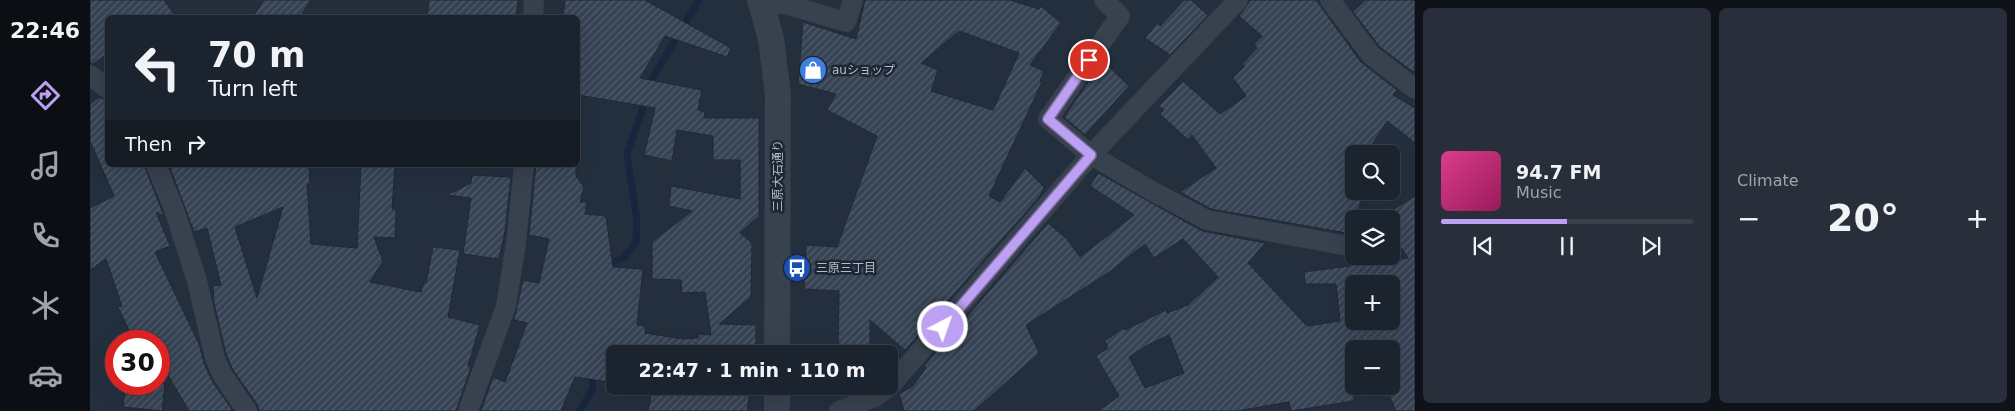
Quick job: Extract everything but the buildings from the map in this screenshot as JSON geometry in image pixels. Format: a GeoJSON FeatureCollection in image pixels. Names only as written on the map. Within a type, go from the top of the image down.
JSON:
{"type":"FeatureCollection","features":[{"type":"Feature","properties":{"kind":"street"},"geometry":{"type":"LineString","coordinates":[[533,15],[534,0]]}},
{"type":"Feature","properties":{"kind":"street"},"geometry":{"type":"LineString","coordinates":[[760,2],[785,4],[846,22],[853,0]]}},
{"type":"Feature","properties":{"kind":"street"},"geometry":{"type":"LineString","coordinates":[[1104,0],[1120,16],[1048,119],[1091,155],[1152,191],[1207,220],[1345,246]]}},
{"type":"Feature","properties":{"kind":"street"},"geometry":{"type":"LineString","coordinates":[[898,377],[1091,155],[1238,0]]}},
{"type":"Feature","properties":{"kind":"street","name":"三原大石通り"},"geometry":{"type":"LineString","coordinates":[[760,2],[771,39],[778,94],[777,345]]}},
{"type":"Feature","properties":{"kind":"street"},"geometry":{"type":"LineString","coordinates":[[1337,2],[1371,55],[1415,89]]}},
{"type":"Feature","properties":{"kind":"street"},"geometry":{"type":"LineString","coordinates":[[90,75],[105,87]]}},
{"type":"Feature","properties":{"kind":"street"},"geometry":{"type":"LineString","coordinates":[[157,167],[174,209],[197,281],[215,358],[223,376],[247,411]]}},
{"type":"Feature","properties":{"kind":"street"},"geometry":{"type":"LineString","coordinates":[[468,411],[506,306],[516,243],[524,167]]}},
{"type":"Feature","properties":{"kind":"street"},"geometry":{"type":"LineString","coordinates":[[777,395],[777,411]]}},
{"type":"Feature","properties":{"kind":"street"},"geometry":{"type":"LineString","coordinates":[[839,411],[878,395]]}},
{"type":"Feature","properties":{"kind":"waterway"},"geometry":{"type":"LineString","coordinates":[[649,89],[652,79],[699,0]]}},
{"type":"Feature","properties":{"kind":"waterway"},"geometry":{"type":"LineString","coordinates":[[605,264],[624,258],[636,242],[637,221],[627,154],[646,99]]}},
{"type":"Feature","properties":{"kind":"waterway"},"geometry":{"type":"LineString","coordinates":[[580,411],[593,388],[592,372]]}},
{"type":"Feature","properties":{"kind":"place","name":"auショップ"},"geometry":{"type":"Point","coordinates":[813,70]}},
{"type":"Feature","properties":{"kind":"place","name":"三原三丁目"},"geometry":{"type":"Point","coordinates":[797,268]}},
{"type":"Feature","properties":{"kind":"route"},"geometry":{"type":"LineString","coordinates":[[943,327],[1091,155],[1048,119],[1089,60]]}}]}
